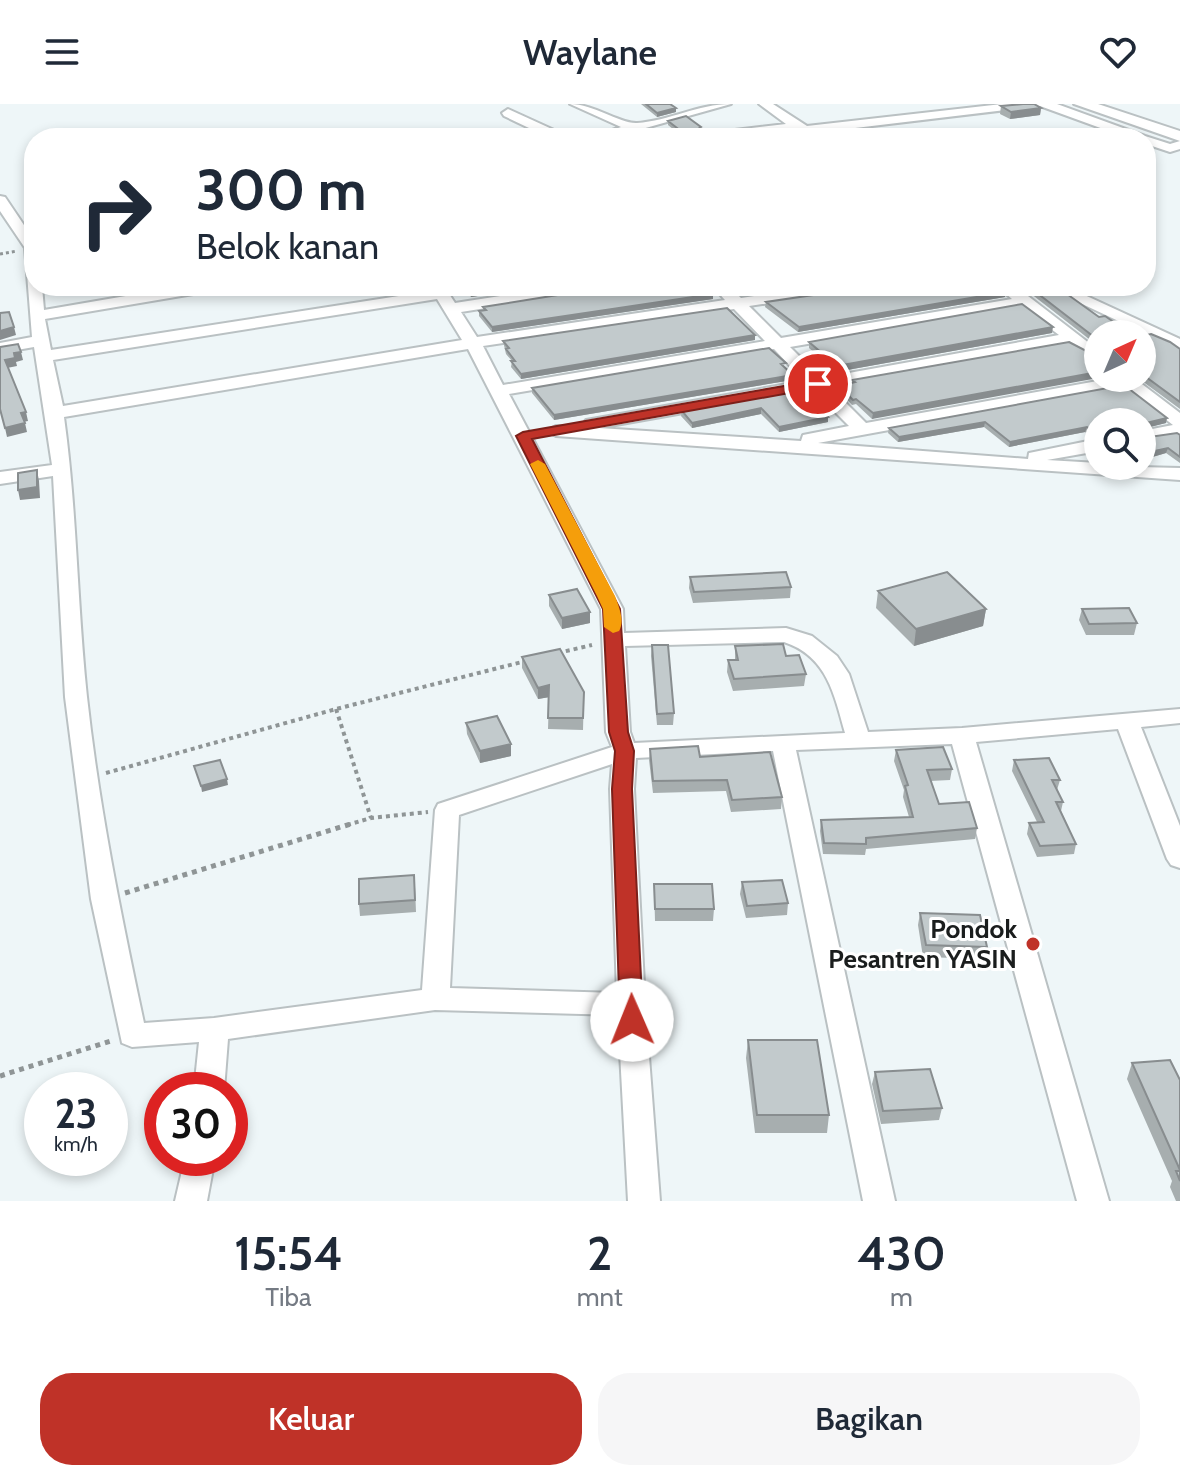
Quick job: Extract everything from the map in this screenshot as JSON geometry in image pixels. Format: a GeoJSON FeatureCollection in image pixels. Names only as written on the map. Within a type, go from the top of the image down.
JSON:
{"type":"FeatureCollection","features":[{"type":"Feature","properties":{"kind":"main road"},"geometry":{"type":"LineString","coordinates":[[1082,104],[1140,128]]}},
{"type":"Feature","properties":{"kind":"main road"},"geometry":{"type":"LineString","coordinates":[[1156,134],[1177,143]]}},
{"type":"Feature","properties":{"kind":"street"},"geometry":{"type":"LineString","coordinates":[[576,104],[633,128],[725,104]]}},
{"type":"Feature","properties":{"kind":"street"},"geometry":{"type":"LineString","coordinates":[[674,104],[694,112]]}},
{"type":"Feature","properties":{"kind":"street"},"geometry":{"type":"LineString","coordinates":[[654,128],[744,104]]}},
{"type":"Feature","properties":{"kind":"street"},"geometry":{"type":"LineString","coordinates":[[765,104],[801,128]]}},
{"type":"Feature","properties":{"kind":"street"},"geometry":{"type":"LineString","coordinates":[[831,128],[1035,104]]}},
{"type":"Feature","properties":{"kind":"street"},"geometry":{"type":"LineString","coordinates":[[1045,104],[1112,128]]}},
{"type":"Feature","properties":{"kind":"street"},"geometry":{"type":"LineString","coordinates":[[508,113],[539,128]]}},
{"type":"Feature","properties":{"kind":"street"},"geometry":{"type":"LineString","coordinates":[[1156,141],[1177,143]]}},
{"type":"Feature","properties":{"kind":"street"},"geometry":{"type":"LineString","coordinates":[[1156,152],[1177,143]]}},
{"type":"Feature","properties":{"kind":"street"},"geometry":{"type":"LineString","coordinates":[[0,200],[18,216],[24,230]]}},
{"type":"Feature","properties":{"kind":"street"},"geometry":{"type":"LineString","coordinates":[[35,296],[62,469],[70,565],[72,651],[88,778],[104,899],[132,1035],[214,1029],[435,999],[631,1004]]}},
{"type":"Feature","properties":{"kind":"street"},"geometry":{"type":"LineString","coordinates":[[36,316],[153,296]]}},
{"type":"Feature","properties":{"kind":"street"},"geometry":{"type":"LineString","coordinates":[[0,348],[44,348],[442,296],[474,345],[612,609],[618,732],[625,751],[622,789],[631,1004],[644,1201]]}},
{"type":"Feature","properties":{"kind":"street"},"geometry":{"type":"LineString","coordinates":[[729,296],[864,431]]}},
{"type":"Feature","properties":{"kind":"street"},"geometry":{"type":"LineString","coordinates":[[55,413],[373,358],[792,296]]}},
{"type":"Feature","properties":{"kind":"street"},"geometry":{"type":"LineString","coordinates":[[1018,296],[1084,347]]}},
{"type":"Feature","properties":{"kind":"street"},"geometry":{"type":"LineString","coordinates":[[1074,296],[1180,345]]}},
{"type":"Feature","properties":{"kind":"street"},"geometry":{"type":"LineString","coordinates":[[498,391],[1025,302]]}},
{"type":"Feature","properties":{"kind":"street"},"geometry":{"type":"LineString","coordinates":[[523,436],[1072,338]]}},
{"type":"Feature","properties":{"kind":"street"},"geometry":{"type":"LineString","coordinates":[[775,444],[864,431],[1084,387]]}},
{"type":"Feature","properties":{"kind":"street"},"geometry":{"type":"LineString","coordinates":[[1142,392],[1180,422]]}},
{"type":"Feature","properties":{"kind":"street"},"geometry":{"type":"LineString","coordinates":[[1156,433],[1180,429]]}},
{"type":"Feature","properties":{"kind":"street"},"geometry":{"type":"LineString","coordinates":[[556,431],[1180,474]]}},
{"type":"Feature","properties":{"kind":"street"},"geometry":{"type":"LineString","coordinates":[[1004,463],[1084,448]]}},
{"type":"Feature","properties":{"kind":"street"},"geometry":{"type":"LineString","coordinates":[[0,478],[62,469]]}},
{"type":"Feature","properties":{"kind":"street"},"geometry":{"type":"LineString","coordinates":[[613,640],[786,635],[807,641],[831,659],[859,740]]}},
{"type":"Feature","properties":{"kind":"street"},"geometry":{"type":"LineString","coordinates":[[435,999],[447,810],[625,751],[962,736],[1180,716]]}},
{"type":"Feature","properties":{"kind":"street"},"geometry":{"type":"LineString","coordinates":[[1127,721],[1180,859]]}},
{"type":"Feature","properties":{"kind":"street"},"geometry":{"type":"LineString","coordinates":[[962,736],[1093,1201]]}},
{"type":"Feature","properties":{"kind":"street"},"geometry":{"type":"LineString","coordinates":[[783,743],[879,1201]]}},
{"type":"Feature","properties":{"kind":"street"},"geometry":{"type":"LineString","coordinates":[[210,1072],[214,1029]]}},
{"type":"Feature","properties":{"kind":"street"},"geometry":{"type":"LineString","coordinates":[[191,1201],[196,1176]]}},
{"type":"Feature","properties":{"kind":"path"},"geometry":{"type":"LineString","coordinates":[[551,655],[613,640]]}},
{"type":"Feature","properties":{"kind":"path"},"geometry":{"type":"LineString","coordinates":[[88,778],[336,709],[536,659]]}},
{"type":"Feature","properties":{"kind":"path"},"geometry":{"type":"LineString","coordinates":[[336,709],[371,818]]}},
{"type":"Feature","properties":{"kind":"path"},"geometry":{"type":"LineString","coordinates":[[104,899],[371,818],[447,810]]}},
{"type":"Feature","properties":{"kind":"path"},"geometry":{"type":"LineString","coordinates":[[0,1076],[132,1035]]}},
{"type":"Feature","properties":{"kind":"building"},"geometry":{"type":"Polygon","coordinates":[[[646,104],[670,104],[676,108],[657,113],[646,104]]]}},
{"type":"Feature","properties":{"kind":"building"},"geometry":{"type":"Polygon","coordinates":[[[1023,104],[1041,108],[1011,112],[1001,106],[1023,104]]]}},
{"type":"Feature","properties":{"kind":"building"},"geometry":{"type":"Polygon","coordinates":[[[686,116],[701,127],[677,128],[668,121],[686,116]]]}},
{"type":"Feature","properties":{"kind":"building"},"geometry":{"type":"Polygon","coordinates":[[[551,296],[700,296],[492,327],[479,311],[486,310],[483,307],[551,296]]]}},
{"type":"Feature","properties":{"kind":"building"},"geometry":{"type":"Polygon","coordinates":[[[807,296],[982,296],[799,327],[766,302],[807,296]]]}},
{"type":"Feature","properties":{"kind":"building"},"geometry":{"type":"Polygon","coordinates":[[[1041,296],[1070,296],[1099,317],[1105,316],[1111,320],[1084,320],[1084,329],[1041,296]]]}},
{"type":"Feature","properties":{"kind":"building"},"geometry":{"type":"Polygon","coordinates":[[[1022,304],[1053,327],[837,366],[809,342],[1022,304]]]}},
{"type":"Feature","properties":{"kind":"building"},"geometry":{"type":"Polygon","coordinates":[[[727,308],[755,335],[521,374],[511,361],[515,361],[503,341],[727,308]]]}},
{"type":"Feature","properties":{"kind":"building"},"geometry":{"type":"Polygon","coordinates":[[[9,312],[14,327],[0,331],[0,313],[9,312]]]}},
{"type":"Feature","properties":{"kind":"building"},"geometry":{"type":"Polygon","coordinates":[[[1156,336],[1180,349],[1180,402],[1156,384],[1156,336]]]}},
{"type":"Feature","properties":{"kind":"building"},"geometry":{"type":"Polygon","coordinates":[[[1069,342],[1084,350],[1084,375],[873,413],[839,386],[855,382],[852,380],[1069,342]]]}},
{"type":"Feature","properties":{"kind":"building"},"geometry":{"type":"Polygon","coordinates":[[[18,344],[21,352],[14,353],[15,358],[5,360],[26,412],[21,413],[25,423],[5,428],[0,409],[0,347],[18,344]]]}},
{"type":"Feature","properties":{"kind":"building"},"geometry":{"type":"Polygon","coordinates":[[[769,348],[786,363],[781,364],[793,375],[554,415],[532,388],[769,348]]]}},
{"type":"Feature","properties":{"kind":"building"},"geometry":{"type":"Polygon","coordinates":[[[808,389],[816,391],[830,405],[818,408],[828,417],[779,427],[761,408],[692,423],[682,411],[808,389]]]}},
{"type":"Feature","properties":{"kind":"building"},"geometry":{"type":"Polygon","coordinates":[[[1086,392],[1133,392],[1154,408],[1084,408],[1084,428],[1010,442],[985,422],[899,437],[889,428],[1086,392]]]}},
{"type":"Feature","properties":{"kind":"building"},"geometry":{"type":"Polygon","coordinates":[[[1156,410],[1167,418],[1156,421],[1156,410]]]}},
{"type":"Feature","properties":{"kind":"building"},"geometry":{"type":"Polygon","coordinates":[[[1180,435],[1180,457],[1168,448],[1156,451],[1156,436],[1180,435]]]}},
{"type":"Feature","properties":{"kind":"building"},"geometry":{"type":"Polygon","coordinates":[[[37,470],[37,487],[18,490],[18,473],[37,470]]]}},
{"type":"Feature","properties":{"kind":"building"},"geometry":{"type":"Polygon","coordinates":[[[786,572],[791,587],[694,592],[690,577],[786,572]]]}},
{"type":"Feature","properties":{"kind":"building"},"geometry":{"type":"Polygon","coordinates":[[[947,572],[986,609],[916,629],[878,591],[947,572]]]}},
{"type":"Feature","properties":{"kind":"building"},"geometry":{"type":"Polygon","coordinates":[[[577,589],[590,612],[562,618],[549,595],[577,589]]]}},
{"type":"Feature","properties":{"kind":"building"},"geometry":{"type":"Polygon","coordinates":[[[1129,608],[1137,623],[1089,624],[1082,609],[1129,608]]]}},
{"type":"Feature","properties":{"kind":"building"},"geometry":{"type":"Polygon","coordinates":[[[783,644],[786,656],[799,655],[806,674],[734,679],[728,660],[738,660],[735,646],[783,644]]]}},
{"type":"Feature","properties":{"kind":"building"},"geometry":{"type":"Polygon","coordinates":[[[652,645],[668,645],[674,713],[657,714],[652,645]]]}},
{"type":"Feature","properties":{"kind":"building"},"geometry":{"type":"Polygon","coordinates":[[[560,649],[584,692],[583,718],[548,718],[549,685],[538,688],[522,657],[560,649]]]}},
{"type":"Feature","properties":{"kind":"building"},"geometry":{"type":"Polygon","coordinates":[[[497,716],[511,744],[480,751],[466,723],[497,716]]]}},
{"type":"Feature","properties":{"kind":"building"},"geometry":{"type":"Polygon","coordinates":[[[698,746],[700,757],[770,752],[782,797],[732,800],[727,780],[653,781],[650,749],[698,746]]]}},
{"type":"Feature","properties":{"kind":"building"},"geometry":{"type":"Polygon","coordinates":[[[943,747],[952,769],[927,770],[939,804],[969,802],[977,828],[866,838],[866,844],[824,843],[821,820],[913,817],[905,786],[908,785],[896,750],[943,747]]]}},
{"type":"Feature","properties":{"kind":"building"},"geometry":{"type":"Polygon","coordinates":[[[1049,758],[1060,780],[1052,780],[1063,802],[1056,802],[1076,844],[1040,846],[1029,823],[1044,822],[1014,760],[1049,758]]]}},
{"type":"Feature","properties":{"kind":"building"},"geometry":{"type":"Polygon","coordinates":[[[220,760],[227,779],[201,786],[194,766],[220,760]]]}},
{"type":"Feature","properties":{"kind":"building"},"geometry":{"type":"Polygon","coordinates":[[[414,875],[415,900],[359,904],[359,879],[414,875]]]}},
{"type":"Feature","properties":{"kind":"building"},"geometry":{"type":"Polygon","coordinates":[[[782,880],[788,903],[747,906],[742,882],[782,880]]]}},
{"type":"Feature","properties":{"kind":"building"},"geometry":{"type":"Polygon","coordinates":[[[654,884],[712,884],[714,909],[655,909],[654,884]]]}},
{"type":"Feature","properties":{"kind":"building"},"geometry":{"type":"Polygon","coordinates":[[[920,913],[980,915],[987,947],[926,945],[920,913]]]}},
{"type":"Feature","properties":{"kind":"building"},"geometry":{"type":"Polygon","coordinates":[[[748,1040],[817,1040],[829,1115],[757,1115],[748,1040]]]}},
{"type":"Feature","properties":{"kind":"building"},"geometry":{"type":"Polygon","coordinates":[[[1170,1060],[1180,1080],[1180,1170],[1132,1063],[1170,1060]]]}},
{"type":"Feature","properties":{"kind":"building"},"geometry":{"type":"Polygon","coordinates":[[[930,1069],[942,1108],[883,1111],[875,1072],[930,1069]]]}},
{"type":"Feature","properties":{"kind":"slow traffic"},"geometry":{"type":"LineString","coordinates":[[538,464],[612,609],[613,627]]}},
{"type":"Feature","properties":{"kind":"place","name":"Pondok Pesantren YASIN"},"geometry":{"type":"Point","coordinates":[1033,944]}},
{"type":"Feature","properties":{"kind":"route"},"geometry":{"type":"LineString","coordinates":[[632,1020],[622,789],[625,751],[618,732],[612,609],[523,436],[818,384]]}}]}
